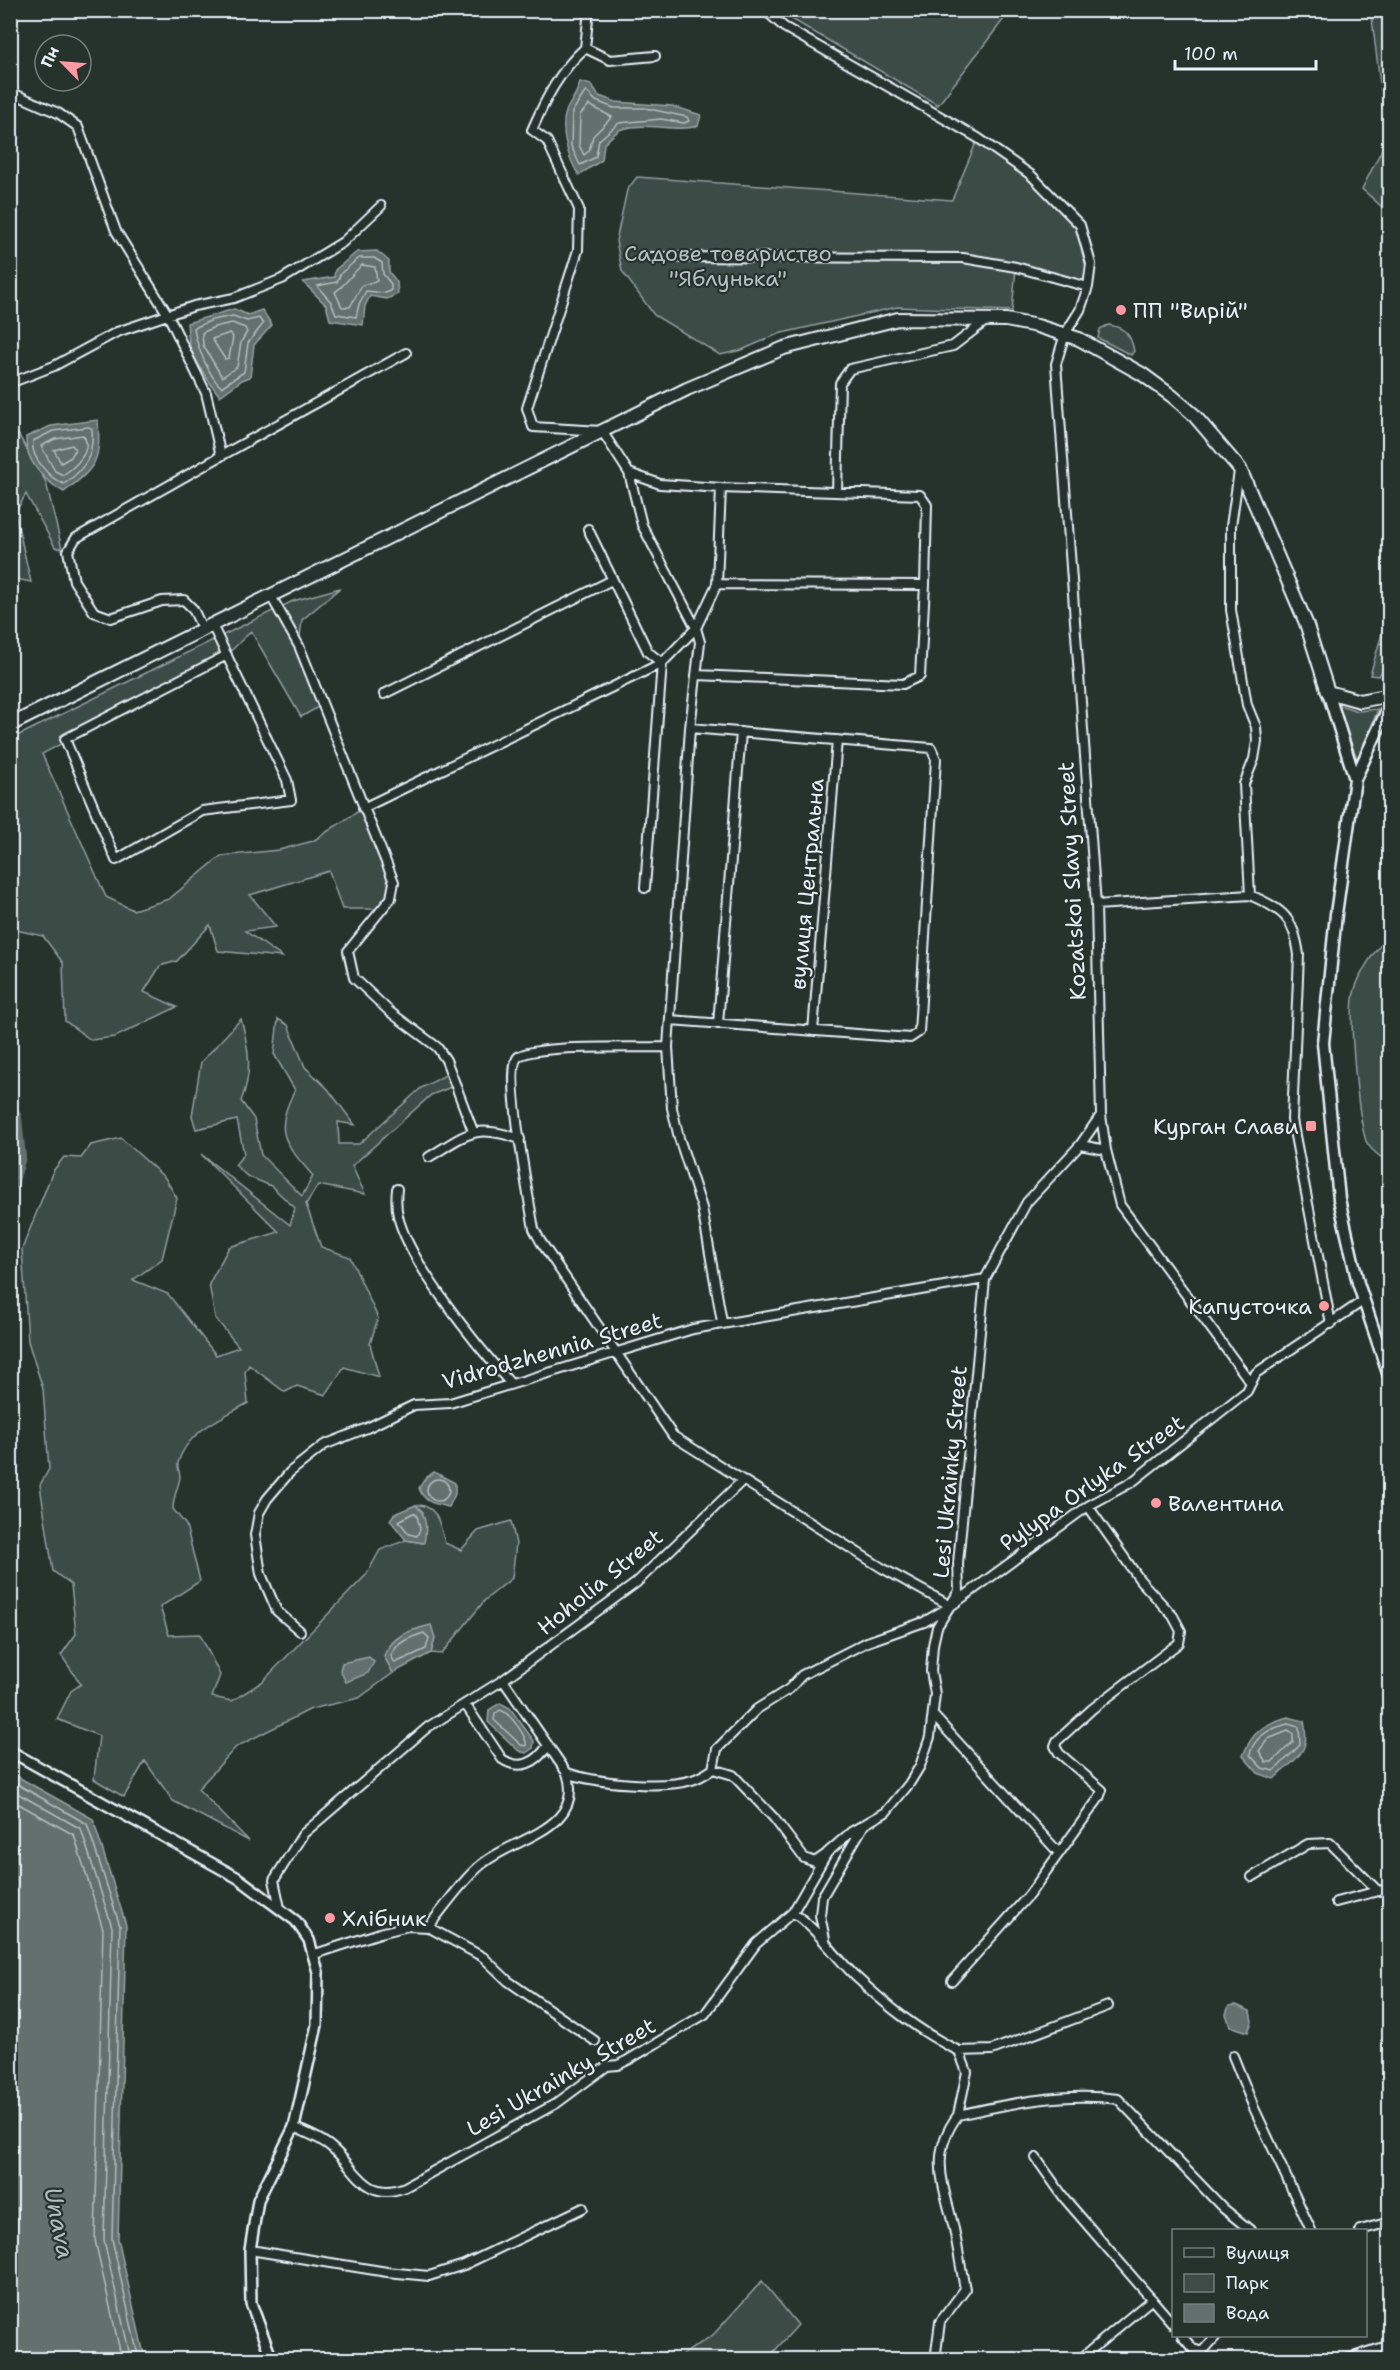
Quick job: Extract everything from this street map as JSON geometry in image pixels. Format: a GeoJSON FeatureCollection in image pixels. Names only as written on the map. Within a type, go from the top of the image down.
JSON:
{"type":"FeatureCollection","features":[{"type":"Feature","properties":{"kind":"main road"},"geometry":{"type":"LineString","coordinates":[[10,725],[687,389],[784,348],[898,319],[1006,320],[1065,334],[1104,352],[1142,374],[1193,414],[1240,469],[1306,623],[1355,779]]}},
{"type":"Feature","properties":{"kind":"main road"},"geometry":{"type":"LineString","coordinates":[[1328,692],[1360,701],[1389,695]]}},
{"type":"Feature","properties":{"kind":"main road"},"geometry":{"type":"LineString","coordinates":[[1389,704],[1355,779],[1336,914],[1323,1043],[1339,1199],[1363,1301],[1389,1379]]}},
{"type":"Feature","properties":{"kind":"street"},"geometry":{"type":"LineString","coordinates":[[589,10],[585,48],[572,59],[544,102],[531,130],[547,141],[579,209],[578,250],[527,408],[533,427],[602,431],[629,473],[642,525],[696,628],[700,642],[690,728],[668,1047],[672,1108],[679,1138],[702,1208],[722,1323]]}},
{"type":"Feature","properties":{"kind":"street","name":"Kozatskoi Slavy Street"},"geometry":{"type":"LineString","coordinates":[[765,10],[784,27],[978,138],[1031,175],[1080,225],[1091,264],[1088,287],[1080,310],[1065,334],[1056,364],[1096,905],[1101,1115],[1106,1150],[1120,1205],[1251,1383]]}},
{"type":"Feature","properties":{"kind":"street"},"geometry":{"type":"LineString","coordinates":[[585,48],[610,60],[655,56]]}},
{"type":"Feature","properties":{"kind":"street"},"geometry":{"type":"LineString","coordinates":[[10,92],[58,113],[78,127],[116,231],[168,315],[206,393],[221,456]]}},
{"type":"Feature","properties":{"kind":"street"},"geometry":{"type":"LineString","coordinates":[[10,383],[54,366],[117,332],[194,306],[234,298],[282,279],[343,242],[381,206]]}},
{"type":"Feature","properties":{"kind":"street"},"geometry":{"type":"LineString","coordinates":[[651,257],[963,258],[1016,267],[1088,287]]}},
{"type":"Feature","properties":{"kind":"street"},"geometry":{"type":"LineString","coordinates":[[837,492],[840,383],[850,369],[953,346],[987,320]]}},
{"type":"Feature","properties":{"kind":"street"},"geometry":{"type":"LineString","coordinates":[[227,655],[65,739],[116,860],[202,811],[291,801],[287,780],[227,655],[193,609],[184,600],[162,601],[111,618],[94,612],[74,581],[68,551],[76,538],[406,353]]}},
{"type":"Feature","properties":{"kind":"street"},"geometry":{"type":"LineString","coordinates":[[1240,469],[1231,526],[1231,610],[1247,705],[1256,727],[1257,741],[1254,759],[1244,784],[1250,895]]}},
{"type":"Feature","properties":{"kind":"street"},"geometry":{"type":"LineString","coordinates":[[629,473],[660,484],[921,495],[927,505],[920,676],[903,684],[696,675]]}},
{"type":"Feature","properties":{"kind":"street"},"geometry":{"type":"LineString","coordinates":[[363,808],[662,663],[696,628],[717,584],[721,488]]}},
{"type":"Feature","properties":{"kind":"street"},"geometry":{"type":"LineString","coordinates":[[588,529],[648,652],[662,663]]}},
{"type":"Feature","properties":{"kind":"street"},"geometry":{"type":"LineString","coordinates":[[384,694],[612,580]]}},
{"type":"Feature","properties":{"kind":"street"},"geometry":{"type":"LineString","coordinates":[[717,584],[925,585]]}},
{"type":"Feature","properties":{"kind":"street"},"geometry":{"type":"LineString","coordinates":[[271,596],[299,646],[394,882],[391,898],[348,951],[354,978],[390,1012],[437,1047],[446,1060],[473,1131]]}},
{"type":"Feature","properties":{"kind":"street"},"geometry":{"type":"LineString","coordinates":[[645,888],[662,663]]}},
{"type":"Feature","properties":{"kind":"street"},"geometry":{"type":"LineString","coordinates":[[670,1023],[718,1024],[910,1038],[919,1032],[936,759],[931,748],[690,728]]}},
{"type":"Feature","properties":{"kind":"street"},"geometry":{"type":"LineString","coordinates":[[718,1024],[741,732]]}},
{"type":"Feature","properties":{"kind":"street","name":"вулиця Центральна"},"geometry":{"type":"LineString","coordinates":[[813,1030],[837,740]]}},
{"type":"Feature","properties":{"kind":"street"},"geometry":{"type":"LineString","coordinates":[[1096,905],[1250,895],[1279,908],[1296,933],[1299,956],[1292,1120],[1331,1324]]}},
{"type":"Feature","properties":{"kind":"street"},"geometry":{"type":"LineString","coordinates":[[668,1047],[554,1050],[521,1055],[516,1059],[513,1071],[520,1139],[534,1229],[547,1253],[674,1436],[882,1568],[951,1606]]}},
{"type":"Feature","properties":{"kind":"street","name":"Lesi Ukrainky Street"},"geometry":{"type":"LineString","coordinates":[[294,2127],[331,2146],[360,2180],[390,2193],[405,2187],[557,2103],[607,2066],[618,2065],[628,2060],[705,2014],[756,1944],[792,1912],[827,1854],[851,1832],[886,1812],[909,1784],[920,1766],[930,1737],[933,1715],[933,1645],[937,1628],[959,1591],[958,1563],[985,1279],[1027,1202],[1080,1145],[1101,1115]]}},
{"type":"Feature","properties":{"kind":"street"},"geometry":{"type":"LineString","coordinates":[[429,1157],[473,1131],[504,1134],[520,1139]]}},
{"type":"Feature","properties":{"kind":"street"},"geometry":{"type":"LineString","coordinates":[[1080,1145],[1106,1150]]}},
{"type":"Feature","properties":{"kind":"street"},"geometry":{"type":"LineString","coordinates":[[397,1189],[398,1218],[415,1255],[483,1351],[511,1384]]}},
{"type":"Feature","properties":{"kind":"street","name":"Vidrodzhennia Street"},"geometry":{"type":"LineString","coordinates":[[300,1631],[277,1611],[267,1592],[256,1554],[255,1535],[259,1513],[276,1487],[307,1457],[324,1445],[367,1428],[414,1405],[450,1403],[618,1354],[664,1337],[722,1323],[985,1279]]}},
{"type":"Feature","properties":{"kind":"street","name":"Pylypa Orlyka Street"},"geometry":{"type":"LineString","coordinates":[[713,1769],[717,1749],[757,1709],[789,1689],[802,1675],[867,1642],[924,1622],[951,1606],[1088,1506],[1132,1482],[1247,1391],[1256,1373],[1363,1301]]}},
{"type":"Feature","properties":{"kind":"street","name":"Hoholia Street"},"geometry":{"type":"LineString","coordinates":[[280,1908],[274,1880],[303,1833],[428,1727],[503,1680],[643,1577],[742,1481]]}},
{"type":"Feature","properties":{"kind":"street"},"geometry":{"type":"LineString","coordinates":[[952,1981],[1029,1894],[1099,1798],[1102,1790],[1059,1753],[1055,1746],[1057,1741],[1092,1709],[1179,1643],[1181,1631],[1173,1616],[1140,1580],[1088,1506]]}},
{"type":"Feature","properties":{"kind":"street"},"geometry":{"type":"LineString","coordinates":[[428,1927],[482,1864],[546,1828],[561,1814],[569,1801],[571,1786],[567,1773],[503,1680]]}},
{"type":"Feature","properties":{"kind":"street"},"geometry":{"type":"LineString","coordinates":[[465,1704],[502,1759],[510,1764],[520,1766],[530,1763],[541,1757],[548,1745]]}},
{"type":"Feature","properties":{"kind":"street"},"geometry":{"type":"LineString","coordinates":[[933,1715],[1059,1853]]}},
{"type":"Feature","properties":{"kind":"street"},"geometry":{"type":"LineString","coordinates":[[10,1751],[238,1878],[296,1921],[315,1954],[319,1991],[318,2025],[294,2127],[258,2200],[250,2250],[251,2303],[272,2360]]}},
{"type":"Feature","properties":{"kind":"street"},"geometry":{"type":"LineString","coordinates":[[567,1773],[583,1779],[658,1784],[693,1780],[713,1769],[733,1775],[774,1818],[804,1858],[815,1862],[827,1854]]}},
{"type":"Feature","properties":{"kind":"street"},"geometry":{"type":"LineString","coordinates":[[825,1941],[820,1916],[822,1897],[864,1824]]}},
{"type":"Feature","properties":{"kind":"street"},"geometry":{"type":"LineString","coordinates":[[1252,1877],[1308,1844],[1330,1843],[1377,1891]]}},
{"type":"Feature","properties":{"kind":"street"},"geometry":{"type":"LineString","coordinates":[[1336,1902],[1389,1889]]}},
{"type":"Feature","properties":{"kind":"street"},"geometry":{"type":"LineString","coordinates":[[792,1912],[813,1926],[853,1974],[911,2025],[959,2052],[992,2050],[1108,2006]]}},
{"type":"Feature","properties":{"kind":"street"},"geometry":{"type":"LineString","coordinates":[[315,1954],[408,1926],[428,1927],[483,1957],[508,1981],[595,2040]]}},
{"type":"Feature","properties":{"kind":"street"},"geometry":{"type":"LineString","coordinates":[[935,2360],[940,2322],[965,2289],[940,2172],[941,2146],[948,2128],[958,2115],[967,2072],[959,2052]]}},
{"type":"Feature","properties":{"kind":"street"},"geometry":{"type":"LineString","coordinates":[[1233,2056],[1254,2108],[1311,2229]]}},
{"type":"Feature","properties":{"kind":"street"},"geometry":{"type":"LineString","coordinates":[[958,2115],[1027,2100],[1101,2097],[1118,2100],[1223,2208],[1249,2229]]}},
{"type":"Feature","properties":{"kind":"street"},"geometry":{"type":"LineString","coordinates":[[1036,2158],[1065,2199],[1172,2324]]}},
{"type":"Feature","properties":{"kind":"street"},"geometry":{"type":"LineString","coordinates":[[250,2250],[429,2276],[464,2265],[583,2208]]}},
{"type":"Feature","properties":{"kind":"street"},"geometry":{"type":"LineString","coordinates":[[1364,2229],[1389,2222]]}},
{"type":"Feature","properties":{"kind":"street"},"geometry":{"type":"LineString","coordinates":[[1079,2360],[1152,2299]]}},
{"type":"Feature","properties":{"kind":"street"},"geometry":{"type":"LineString","coordinates":[[1183,2337],[1203,2356],[1215,2337]]}},
{"type":"Feature","properties":{"kind":"street"},"geometry":{"type":"LineString","coordinates":[[1344,2360],[1389,2345]]}},
{"type":"Feature","properties":{"kind":"green space"},"geometry":{"type":"Polygon","coordinates":[[[778,11],[1010,11],[938,105],[778,11]]]}},
{"type":"Feature","properties":{"kind":"green space"},"geometry":{"type":"Polygon","coordinates":[[[1371,11],[1389,11],[1389,213],[1362,189],[1387,139],[1371,11]]]}},
{"type":"Feature","properties":{"kind":"green space","name":"Садове товариство \"Яблунька\""},"geometry":{"type":"Polygon","coordinates":[[[978,138],[1042,187],[1085,233],[1092,250],[1088,287],[1016,268],[1012,311],[897,307],[778,334],[742,350],[720,355],[654,315],[622,271],[616,241],[627,190],[637,177],[952,200],[978,138]]]}},
{"type":"Feature","properties":{"kind":"green space"},"geometry":{"type":"Polygon","coordinates":[[[1108,325],[1126,333],[1134,351],[1131,355],[1098,338],[1100,329],[1108,325]]]}},
{"type":"Feature","properties":{"kind":"green space"},"geometry":{"type":"Polygon","coordinates":[[[18,434],[46,482],[62,549],[55,547],[26,494],[15,513],[31,582],[11,578],[11,436],[18,434]]]}},
{"type":"Feature","properties":{"kind":"green space"},"geometry":{"type":"Polygon","coordinates":[[[340,588],[302,620],[299,646],[322,705],[301,717],[251,631],[227,655],[42,754],[106,897],[133,910],[169,899],[221,856],[279,850],[313,841],[363,808],[394,882],[391,898],[380,909],[342,909],[329,871],[250,895],[276,927],[245,931],[282,957],[218,951],[210,925],[177,961],[160,966],[144,992],[177,1007],[115,1037],[91,1040],[65,1021],[63,963],[43,936],[11,929],[11,739],[293,601],[340,588]]]}},
{"type":"Feature","properties":{"kind":"green space"},"geometry":{"type":"Polygon","coordinates":[[[1389,609],[1389,660],[1379,676],[1370,675],[1389,609]]]}},
{"type":"Feature","properties":{"kind":"green space"},"geometry":{"type":"Polygon","coordinates":[[[1336,704],[1358,711],[1378,709],[1358,761],[1336,704]]]}},
{"type":"Feature","properties":{"kind":"green space"},"geometry":{"type":"Polygon","coordinates":[[[1389,936],[1389,1161],[1376,1153],[1366,1141],[1357,1088],[1352,1019],[1355,989],[1361,974],[1369,960],[1389,936]]]}},
{"type":"Feature","properties":{"kind":"green space"},"geometry":{"type":"Polygon","coordinates":[[[241,1019],[246,1040],[248,1070],[241,1101],[254,1119],[261,1155],[302,1196],[313,1176],[295,1155],[285,1136],[284,1117],[295,1090],[274,1054],[278,1019],[288,1025],[305,1067],[328,1089],[355,1125],[338,1122],[339,1144],[359,1144],[421,1088],[451,1072],[456,1085],[431,1095],[352,1166],[365,1194],[318,1185],[306,1204],[321,1247],[350,1257],[378,1318],[370,1344],[379,1377],[344,1367],[326,1395],[297,1386],[285,1392],[249,1365],[245,1372],[248,1403],[197,1434],[189,1442],[178,1463],[180,1477],[173,1509],[186,1525],[200,1581],[160,1607],[169,1635],[200,1634],[220,1675],[212,1697],[232,1701],[262,1682],[366,1575],[380,1550],[406,1540],[423,1543],[423,1512],[416,1505],[429,1508],[434,1512],[445,1543],[461,1550],[478,1531],[511,1521],[516,1544],[512,1578],[485,1600],[442,1654],[431,1653],[435,1638],[384,1656],[393,1673],[359,1698],[311,1709],[236,1747],[198,1789],[249,1841],[173,1801],[145,1761],[124,1797],[94,1779],[99,1736],[57,1719],[71,1691],[81,1684],[61,1655],[76,1634],[71,1585],[53,1571],[40,1485],[49,1469],[43,1389],[28,1341],[22,1249],[53,1171],[64,1157],[81,1158],[91,1145],[121,1138],[165,1178],[177,1198],[162,1259],[133,1280],[168,1294],[216,1355],[239,1347],[215,1318],[209,1284],[229,1247],[279,1232],[201,1154],[290,1225],[295,1208],[271,1186],[247,1176],[235,1165],[244,1154],[237,1120],[196,1129],[192,1116],[201,1062],[241,1019]]]}},
{"type":"Feature","properties":{"kind":"green space"},"geometry":{"type":"Polygon","coordinates":[[[762,2281],[798,2325],[769,2357],[771,2359],[676,2359],[713,2335],[762,2281]]]}},
{"type":"Feature","properties":{"kind":"water"},"geometry":{"type":"Polygon","coordinates":[[[580,82],[591,85],[599,96],[616,102],[672,106],[701,115],[698,126],[680,128],[641,126],[622,129],[604,144],[602,160],[579,175],[568,151],[564,123],[568,107],[580,82]]]}},
{"type":"Feature","properties":{"kind":"water"},"geometry":{"type":"Polygon","coordinates":[[[377,251],[389,261],[389,272],[397,282],[398,294],[387,299],[370,296],[365,306],[363,325],[330,320],[326,305],[303,282],[334,277],[335,270],[357,252],[377,251]]]}},
{"type":"Feature","properties":{"kind":"water"},"geometry":{"type":"Polygon","coordinates":[[[234,309],[248,315],[262,310],[272,325],[254,345],[250,377],[220,396],[192,352],[187,323],[234,309]]]}},
{"type":"Feature","properties":{"kind":"water"},"geometry":{"type":"Polygon","coordinates":[[[98,420],[98,445],[94,462],[83,476],[64,492],[49,482],[32,462],[26,437],[51,426],[98,420]]]}},
{"type":"Feature","properties":{"kind":"water"},"geometry":{"type":"Polygon","coordinates":[[[434,1472],[455,1483],[455,1494],[449,1507],[427,1500],[421,1493],[419,1488],[426,1477],[434,1472]]]}},
{"type":"Feature","properties":{"kind":"water"},"geometry":{"type":"Polygon","coordinates":[[[416,1505],[425,1523],[424,1543],[406,1540],[390,1520],[394,1514],[416,1505]]]}},
{"type":"Feature","properties":{"kind":"water"},"geometry":{"type":"Polygon","coordinates":[[[431,1625],[435,1638],[431,1653],[393,1673],[384,1656],[387,1649],[403,1634],[431,1625]]]}},
{"type":"Feature","properties":{"kind":"water"},"geometry":{"type":"Polygon","coordinates":[[[369,1657],[374,1662],[368,1673],[346,1682],[340,1670],[342,1663],[369,1657]]]}},
{"type":"Feature","properties":{"kind":"water"},"geometry":{"type":"Polygon","coordinates":[[[500,1703],[510,1708],[534,1741],[533,1748],[526,1753],[519,1751],[488,1722],[489,1710],[500,1703]]]}},
{"type":"Feature","properties":{"kind":"water"},"geometry":{"type":"Polygon","coordinates":[[[1288,1717],[1304,1721],[1305,1741],[1300,1754],[1274,1779],[1258,1773],[1243,1756],[1250,1741],[1260,1730],[1272,1722],[1288,1717]]]}},
{"type":"Feature","properties":{"kind":"water"},"geometry":{"type":"Polygon","coordinates":[[[11,1773],[93,1819],[126,1925],[118,2239],[145,2359],[11,2359],[11,1773]]]}},
{"type":"Feature","properties":{"kind":"water"},"geometry":{"type":"Polygon","coordinates":[[[1236,2005],[1250,2011],[1252,2022],[1248,2032],[1230,2026],[1226,2014],[1229,2006],[1236,2005]]]}},
{"type":"Feature","properties":{"kind":"waterway","name":"Unava"},"geometry":{"type":"LineString","coordinates":[[10,1113],[14,1118],[18,1157],[10,1184]]}},
{"type":"Feature","properties":{"kind":"place","name":"ПП \"Вирій\""},"geometry":{"type":"Point","coordinates":[1121,310]}},
{"type":"Feature","properties":{"kind":"place","name":"Курган Слави"},"geometry":{"type":"Point","coordinates":[1311,1126]}},
{"type":"Feature","properties":{"kind":"place","name":"Капусточка"},"geometry":{"type":"Point","coordinates":[1324,1306]}},
{"type":"Feature","properties":{"kind":"place","name":"Валентина"},"geometry":{"type":"Point","coordinates":[1156,1503]}},
{"type":"Feature","properties":{"kind":"place","name":"Хлібник"},"geometry":{"type":"Point","coordinates":[330,1918]}}]}
